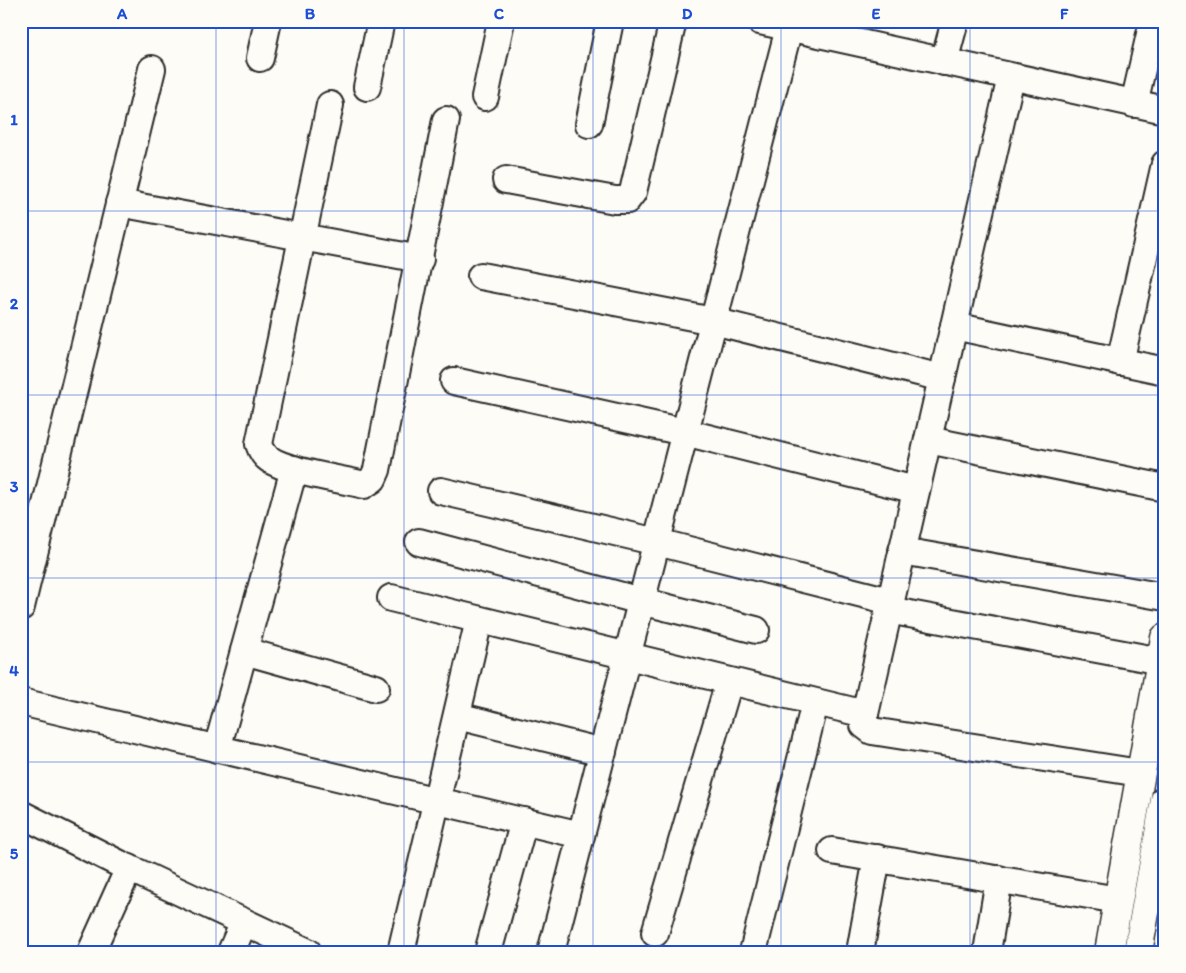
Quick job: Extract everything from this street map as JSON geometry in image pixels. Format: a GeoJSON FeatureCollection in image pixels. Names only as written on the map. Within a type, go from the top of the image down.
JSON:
{"type":"FeatureCollection","features":[{"type":"Feature","properties":{"kind":"street"},"geometry":{"type":"LineString","coordinates":[[260,58],[268,21]]}},
{"type":"Feature","properties":{"kind":"street"},"geometry":{"type":"LineString","coordinates":[[367,87],[380,21]]}},
{"type":"Feature","properties":{"kind":"street"},"geometry":{"type":"LineString","coordinates":[[485,97],[501,21]]}},
{"type":"Feature","properties":{"kind":"street"},"geometry":{"type":"LineString","coordinates":[[589,124],[610,21]]}},
{"type":"Feature","properties":{"kind":"street"},"geometry":{"type":"LineString","coordinates":[[506,180],[615,200],[627,200],[633,192],[673,21]]}},
{"type":"Feature","properties":{"kind":"street"},"geometry":{"type":"LineString","coordinates":[[760,21],[1165,110]]}},
{"type":"Feature","properties":{"kind":"street"},"geometry":{"type":"LineString","coordinates":[[944,62],[954,21]]}},
{"type":"Feature","properties":{"kind":"street"},"geometry":{"type":"LineString","coordinates":[[1134,104],[1153,21]]}},
{"type":"Feature","properties":{"kind":"street"},"geometry":{"type":"LineString","coordinates":[[551,952],[788,28]]}},
{"type":"Feature","properties":{"kind":"street"},"geometry":{"type":"LineString","coordinates":[[21,607],[30,529],[119,203],[152,69]]}},
{"type":"Feature","properties":{"kind":"street"},"geometry":{"type":"LineString","coordinates":[[1012,77],[864,714],[864,725],[872,731],[1140,773]]}},
{"type":"Feature","properties":{"kind":"street"},"geometry":{"type":"LineString","coordinates":[[330,105],[259,444],[262,453],[271,460],[294,469],[364,484],[373,480],[377,470],[446,120]]}},
{"type":"Feature","properties":{"kind":"street"},"geometry":{"type":"LineString","coordinates":[[1120,362],[1165,164]]}},
{"type":"Feature","properties":{"kind":"street"},"geometry":{"type":"LineString","coordinates":[[119,203],[420,259]]}},
{"type":"Feature","properties":{"kind":"street"},"geometry":{"type":"LineString","coordinates":[[481,276],[713,321],[942,378]]}},
{"type":"Feature","properties":{"kind":"street"},"geometry":{"type":"LineString","coordinates":[[954,326],[1165,371]]}},
{"type":"Feature","properties":{"kind":"street"},"geometry":{"type":"LineString","coordinates":[[454,381],[684,432],[916,490]]}},
{"type":"Feature","properties":{"kind":"street"},"geometry":{"type":"LineString","coordinates":[[928,440],[1165,488]]}},
{"type":"Feature","properties":{"kind":"street"},"geometry":{"type":"LineString","coordinates":[[217,749],[294,469]]}},
{"type":"Feature","properties":{"kind":"street"},"geometry":{"type":"LineString","coordinates":[[440,491],[656,542],[889,606],[1163,649],[1160,691],[1140,773],[1109,952]]}},
{"type":"Feature","properties":{"kind":"street"},"geometry":{"type":"LineString","coordinates":[[419,542],[756,630]]}},
{"type":"Feature","properties":{"kind":"street"},"geometry":{"type":"LineString","coordinates":[[902,551],[1165,597]]}},
{"type":"Feature","properties":{"kind":"street"},"geometry":{"type":"LineString","coordinates":[[391,598],[864,714]]}},
{"type":"Feature","properties":{"kind":"street"},"geometry":{"type":"LineString","coordinates":[[400,952],[479,620]]}},
{"type":"Feature","properties":{"kind":"street"},"geometry":{"type":"LineString","coordinates":[[244,651],[376,688]]}},
{"type":"Feature","properties":{"kind":"street"},"geometry":{"type":"LineString","coordinates":[[655,933],[729,682]]}},
{"type":"Feature","properties":{"kind":"street"},"geometry":{"type":"LineString","coordinates":[[21,702],[581,835]]}},
{"type":"Feature","properties":{"kind":"street"},"geometry":{"type":"LineString","coordinates":[[753,952],[815,703]]}},
{"type":"Feature","properties":{"kind":"street"},"geometry":{"type":"LineString","coordinates":[[457,716],[603,752]]}},
{"type":"Feature","properties":{"kind":"street"},"geometry":{"type":"LineString","coordinates":[[1138,952],[1160,856],[1165,800]]}},
{"type":"Feature","properties":{"kind":"street"},"geometry":{"type":"LineString","coordinates":[[21,814],[129,868],[308,952]]}},
{"type":"Feature","properties":{"kind":"street"},"geometry":{"type":"LineString","coordinates":[[488,952],[524,821]]}},
{"type":"Feature","properties":{"kind":"street"},"geometry":{"type":"LineString","coordinates":[[1128,850],[1160,856]]}},
{"type":"Feature","properties":{"kind":"street"},"geometry":{"type":"LineString","coordinates":[[832,851],[1118,900]]}},
{"type":"Feature","properties":{"kind":"street"},"geometry":{"type":"LineString","coordinates":[[860,952],[877,858]]}},
{"type":"Feature","properties":{"kind":"street"},"geometry":{"type":"LineString","coordinates":[[91,952],[129,868]]}},
{"type":"Feature","properties":{"kind":"street"},"geometry":{"type":"LineString","coordinates":[[987,952],[999,879]]}},
{"type":"Feature","properties":{"kind":"street"},"geometry":{"type":"LineString","coordinates":[[231,952],[244,922]]}}]}
